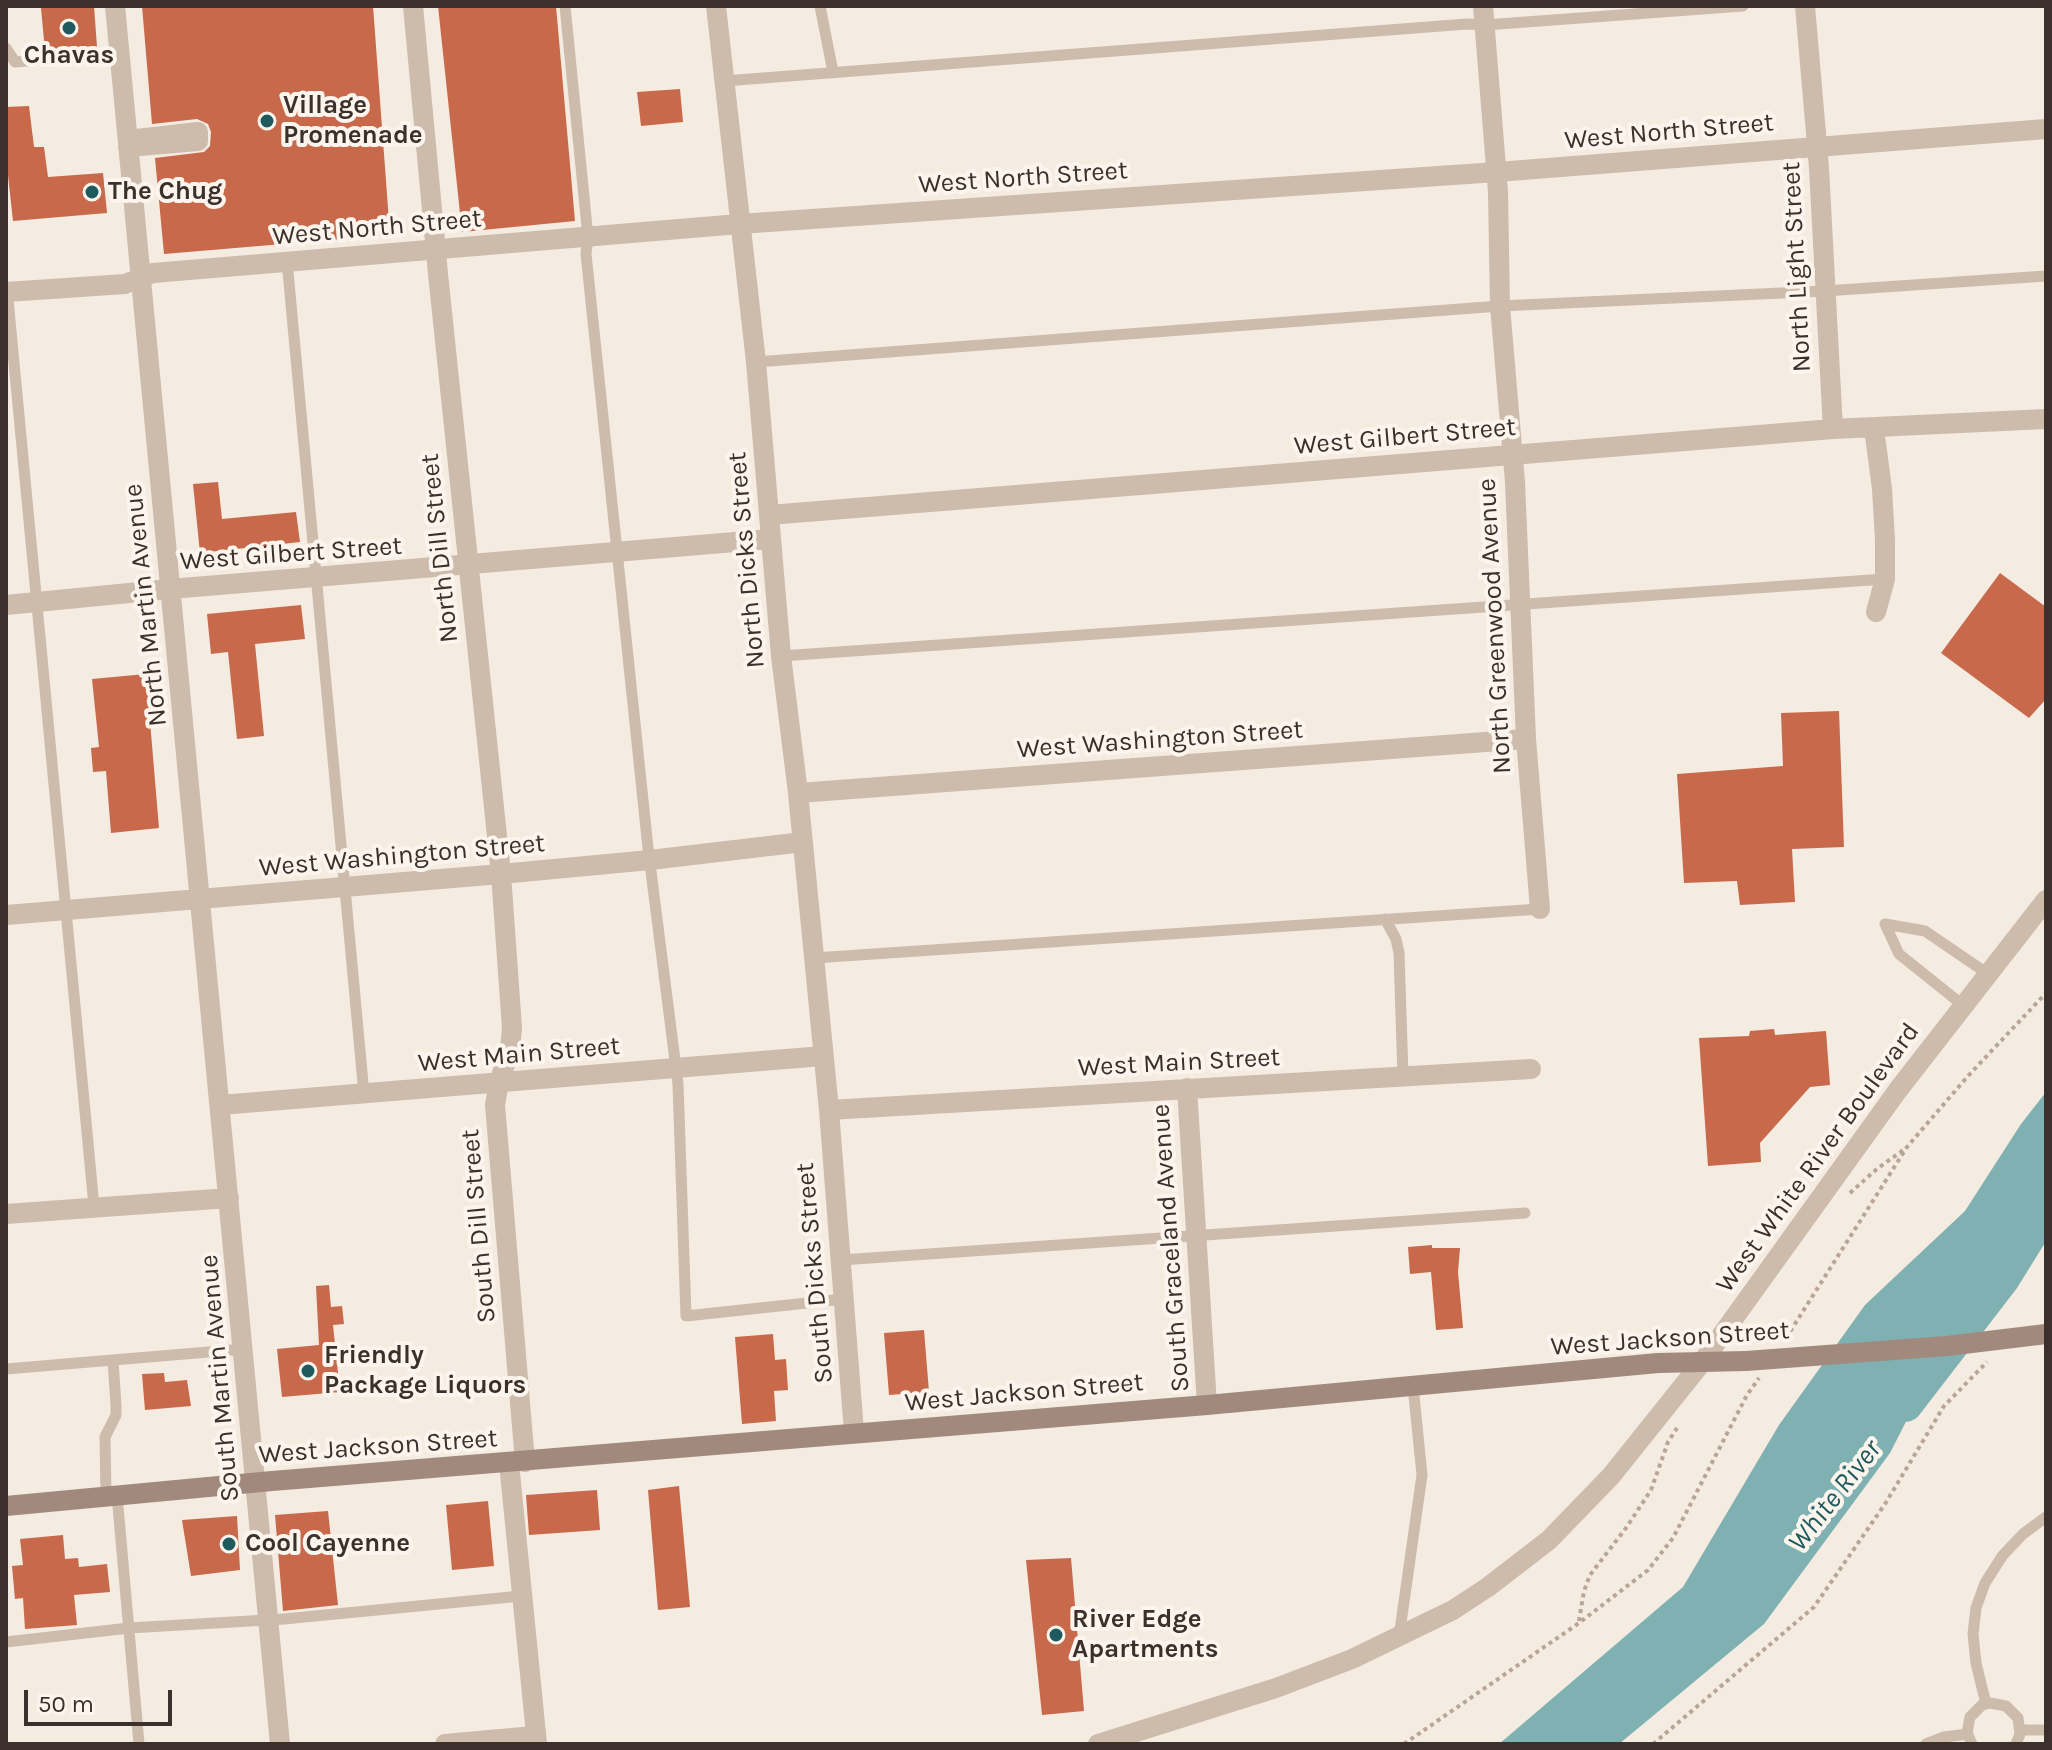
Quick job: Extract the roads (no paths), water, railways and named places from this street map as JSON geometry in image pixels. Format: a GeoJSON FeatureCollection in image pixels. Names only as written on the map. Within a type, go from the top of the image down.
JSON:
{"type":"FeatureCollection","features":[{"type":"Feature","properties":{"kind":"main road","name":"West Jackson Street"},"geometry":{"type":"LineString","coordinates":[[6,1506],[256,1482],[1207,1405],[1703,1361],[1755,1366],[2046,1334]]}},
{"type":"Feature","properties":{"kind":"street","name":"North Martin Avenue"},"geometry":{"type":"LineString","coordinates":[[115,6],[229,1198]]}},
{"type":"Feature","properties":{"kind":"street","name":"North Dill Street"},"geometry":{"type":"LineString","coordinates":[[413,6],[435,250],[501,874],[512,1028],[510,1050],[499,1082]]}},
{"type":"Feature","properties":{"kind":"street","name":"North Dicks Street"},"geometry":{"type":"LineString","coordinates":[[716,6],[756,362],[781,656],[798,793],[829,1110]]}},
{"type":"Feature","properties":{"kind":"street","name":"North Light Street"},"geometry":{"type":"LineString","coordinates":[[1805,6],[1833,429]]}},
{"type":"Feature","properties":{"kind":"street","name":"North Greenwood Avenue"},"geometry":{"type":"LineString","coordinates":[[1484,16],[1497,172],[1500,306],[1515,482],[1526,739],[1540,909]]}},
{"type":"Feature","properties":{"kind":"street","name":"West North Street"},"geometry":{"type":"LineString","coordinates":[[6,290],[125,284],[153,273],[739,224],[1497,172],[2046,129]]}},
{"type":"Feature","properties":{"kind":"street","name":"West Gilbert Street"},"geometry":{"type":"LineString","coordinates":[[769,515],[1833,429],[2046,419]]}},
{"type":"Feature","properties":{"kind":"street"},"geometry":{"type":"LineString","coordinates":[[1874,428],[1882,489],[1885,579],[1876,612]]}},
{"type":"Feature","properties":{"kind":"street","name":"West Gilbert Street"},"geometry":{"type":"LineString","coordinates":[[6,605],[771,539]]}},
{"type":"Feature","properties":{"kind":"street","name":"West Washington Street"},"geometry":{"type":"LineString","coordinates":[[798,793],[1526,739]]}},
{"type":"Feature","properties":{"kind":"street","name":"West Washington Street"},"geometry":{"type":"LineString","coordinates":[[6,915],[501,874],[803,842]]}},
{"type":"Feature","properties":{"kind":"street","name":"West White River Boulevard"},"geometry":{"type":"LineString","coordinates":[[1098,1744],[1316,1673],[1399,1638],[1453,1610],[1549,1540],[1611,1476],[1703,1361],[1898,1090],[2046,900]]}},
{"type":"Feature","properties":{"kind":"street","name":"West Main Street"},"geometry":{"type":"LineString","coordinates":[[220,1105],[823,1056]]}},
{"type":"Feature","properties":{"kind":"street","name":"West Main Street"},"geometry":{"type":"LineString","coordinates":[[829,1110],[1531,1069]]}},
{"type":"Feature","properties":{"kind":"street","name":"South Dill Street"},"geometry":{"type":"LineString","coordinates":[[499,1082],[495,1105],[517,1462],[521,1596],[536,1740]]}},
{"type":"Feature","properties":{"kind":"street","name":"South Graceland Avenue"},"geometry":{"type":"LineString","coordinates":[[1187,1088],[1207,1405]]}},
{"type":"Feature","properties":{"kind":"street","name":"South Dicks Street"},"geometry":{"type":"LineString","coordinates":[[829,1110],[854,1432]]}},
{"type":"Feature","properties":{"kind":"street"},"geometry":{"type":"LineString","coordinates":[[6,1214],[229,1198]]}},
{"type":"Feature","properties":{"kind":"street","name":"South Martin Avenue"},"geometry":{"type":"LineString","coordinates":[[229,1198],[280,1744]]}},
{"type":"Feature","properties":{"kind":"street"},"geometry":{"type":"LineString","coordinates":[[445,1744],[536,1740]]}},
{"type":"Feature","properties":{"kind":"lane"},"geometry":{"type":"LineString","coordinates":[[565,6],[588,237],[586,254],[650,860],[678,1084],[686,1316],[844,1299]]}},
{"type":"Feature","properties":{"kind":"lane"},"geometry":{"type":"LineString","coordinates":[[820,6],[833,72]]}},
{"type":"Feature","properties":{"kind":"lane"},"geometry":{"type":"LineString","coordinates":[[724,81],[1467,24],[1484,16],[1743,6]]}},
{"type":"Feature","properties":{"kind":"lane"},"geometry":{"type":"LineString","coordinates":[[6,48],[15,62],[119,54]]}},
{"type":"Feature","properties":{"kind":"lane"},"geometry":{"type":"LineString","coordinates":[[287,261],[364,1094]]}},
{"type":"Feature","properties":{"kind":"lane"},"geometry":{"type":"LineString","coordinates":[[756,362],[1500,306],[1825,291],[2046,276]]}},
{"type":"Feature","properties":{"kind":"lane"},"geometry":{"type":"LineString","coordinates":[[6,290],[94,1206]]}},
{"type":"Feature","properties":{"kind":"lane"},"geometry":{"type":"LineString","coordinates":[[781,656],[1885,579]]}},
{"type":"Feature","properties":{"kind":"lane"},"geometry":{"type":"LineString","coordinates":[[814,958],[1540,909]]}},
{"type":"Feature","properties":{"kind":"lane"},"geometry":{"type":"LineString","coordinates":[[1385,919],[1396,939],[1399,953],[1403,1077]]}},
{"type":"Feature","properties":{"kind":"lane"},"geometry":{"type":"LineString","coordinates":[[1964,1006],[1899,954],[1885,924],[1925,931],[1988,974]]}},
{"type":"Feature","properties":{"kind":"lane"},"geometry":{"type":"LineString","coordinates":[[841,1260],[1525,1213]]}},
{"type":"Feature","properties":{"kind":"lane"},"geometry":{"type":"LineString","coordinates":[[6,1369],[244,1349]]}},
{"type":"Feature","properties":{"kind":"lane"},"geometry":{"type":"LineString","coordinates":[[113,1360],[116,1415],[105,1437],[129,1628],[139,1744]]}},
{"type":"Feature","properties":{"kind":"lane"},"geometry":{"type":"LineString","coordinates":[[1399,1638],[1422,1475],[1413,1386]]}},
{"type":"Feature","properties":{"kind":"lane"},"geometry":{"type":"LineString","coordinates":[[1986,1704],[1976,1663],[1973,1634],[1976,1608],[1985,1583],[2003,1555],[2023,1534],[2046,1517]]}},
{"type":"Feature","properties":{"kind":"lane"},"geometry":{"type":"LineString","coordinates":[[6,1642],[129,1628],[268,1620],[521,1596]]}},
{"type":"Feature","properties":{"kind":"lane"},"geometry":{"type":"LineString","coordinates":[[1926,1744],[1944,1737],[1970,1739],[1970,1717],[1975,1710],[1986,1704],[1999,1703],[2018,1718],[2020,1730],[2016,1744]]}},
{"type":"Feature","properties":{"kind":"lane"},"geometry":{"type":"LineString","coordinates":[[2020,1730],[2046,1730]]}},
{"type":"Feature","properties":{"kind":"water"},"geometry":{"type":"Polygon","coordinates":[[[2046,1092],[2046,1236],[1967,1302],[1890,1453],[1764,1624],[1619,1744],[1499,1744],[1683,1587],[1779,1425],[1865,1305],[1965,1211],[2021,1124],[2046,1092]]]}},
{"type":"Feature","properties":{"kind":"waterway","name":"White River"},"geometry":{"type":"LineString","coordinates":[[1905,1404],[2002,1278],[2046,1207]]}},
{"type":"Feature","properties":{"kind":"place","name":"Chavas"},"geometry":{"type":"Point","coordinates":[69,28]}},
{"type":"Feature","properties":{"kind":"place","name":"Village Promenade"},"geometry":{"type":"Point","coordinates":[267,121]}},
{"type":"Feature","properties":{"kind":"place","name":"The Chug"},"geometry":{"type":"Point","coordinates":[92,192]}},
{"type":"Feature","properties":{"kind":"place","name":"Friendly Package Liquors"},"geometry":{"type":"Point","coordinates":[308,1371]}},
{"type":"Feature","properties":{"kind":"place","name":"Cool Cayenne"},"geometry":{"type":"Point","coordinates":[229,1544]}},
{"type":"Feature","properties":{"kind":"place","name":"River Edge Apartments"},"geometry":{"type":"Point","coordinates":[1056,1635]}}]}
